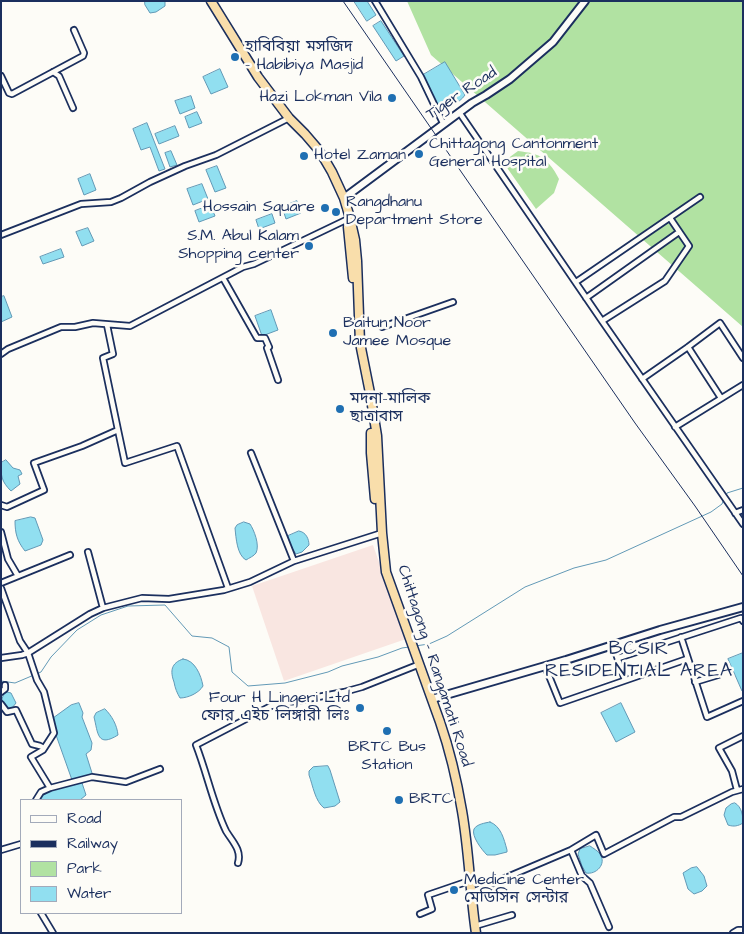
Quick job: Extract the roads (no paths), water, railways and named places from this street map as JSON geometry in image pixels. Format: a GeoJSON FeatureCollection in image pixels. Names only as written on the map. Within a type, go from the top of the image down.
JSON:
{"type":"FeatureCollection","features":[{"type":"Feature","properties":{"kind":"highway","name":"Chittagong - Rangamati Road"},"geometry":{"type":"LineString","coordinates":[[206,1],[255,81],[272,104],[317,148],[332,172],[344,198],[355,240],[360,343],[376,436],[379,534],[386,572],[418,665],[453,786],[474,930]]}},
{"type":"Feature","properties":{"kind":"highway","name":"Chittagong - Rangamati Road"},"geometry":{"type":"LineString","coordinates":[[211,1],[258,77],[287,119],[317,156],[348,218]]}},
{"type":"Feature","properties":{"kind":"highway","name":"Chittagong - Rangamati Road"},"geometry":{"type":"LineString","coordinates":[[418,665],[448,746],[457,781],[463,812],[472,892],[474,930]]}},
{"type":"Feature","properties":{"kind":"street"},"geometry":{"type":"LineString","coordinates":[[375,1],[421,77],[443,124]]}},
{"type":"Feature","properties":{"kind":"street","name":"Tiger Road"},"geometry":{"type":"LineString","coordinates":[[344,198],[459,112],[510,79],[553,42],[585,1]]}},
{"type":"Feature","properties":{"kind":"street"},"geometry":{"type":"LineString","coordinates":[[1,76],[8,94],[12,94],[84,55],[74,30]]}},
{"type":"Feature","properties":{"kind":"street"},"geometry":{"type":"LineString","coordinates":[[53,72],[59,76],[72,108]]}},
{"type":"Feature","properties":{"kind":"street"},"geometry":{"type":"LineString","coordinates":[[459,112],[743,524]]}},
{"type":"Feature","properties":{"kind":"street"},"geometry":{"type":"LineString","coordinates":[[1,235],[81,204],[111,202],[121,198],[185,166],[216,155],[287,119]]}},
{"type":"Feature","properties":{"kind":"street"},"geometry":{"type":"LineString","coordinates":[[576,282],[700,197]]}},
{"type":"Feature","properties":{"kind":"street"},"geometry":{"type":"LineString","coordinates":[[1,354],[8,349],[61,328],[75,328],[94,324],[130,326],[223,278],[348,218]]}},
{"type":"Feature","properties":{"kind":"street"},"geometry":{"type":"LineString","coordinates":[[602,321],[665,281],[689,246],[670,218]]}},
{"type":"Feature","properties":{"kind":"street"},"geometry":{"type":"LineString","coordinates":[[586,298],[679,232]]}},
{"type":"Feature","properties":{"kind":"street"},"geometry":{"type":"LineString","coordinates":[[223,278],[257,338],[265,338],[278,380]]}},
{"type":"Feature","properties":{"kind":"street"},"geometry":{"type":"LineString","coordinates":[[382,327],[453,302]]}},
{"type":"Feature","properties":{"kind":"street"},"geometry":{"type":"LineString","coordinates":[[642,379],[720,323],[743,358]]}},
{"type":"Feature","properties":{"kind":"street"},"geometry":{"type":"LineString","coordinates":[[107,324],[113,354],[103,358],[125,463],[177,446],[228,588]]}},
{"type":"Feature","properties":{"kind":"street"},"geometry":{"type":"LineString","coordinates":[[688,347],[721,398]]}},
{"type":"Feature","properties":{"kind":"street"},"geometry":{"type":"LineString","coordinates":[[675,427],[743,385]]}},
{"type":"Feature","properties":{"kind":"street"},"geometry":{"type":"LineString","coordinates":[[1,505],[7,507],[44,490],[34,463],[82,446],[118,430]]}},
{"type":"Feature","properties":{"kind":"street"},"geometry":{"type":"LineString","coordinates":[[251,453],[294,561]]}},
{"type":"Feature","properties":{"kind":"street"},"geometry":{"type":"LineString","coordinates":[[735,513],[743,510]]}},
{"type":"Feature","properties":{"kind":"street"},"geometry":{"type":"LineString","coordinates":[[1,532],[8,559],[18,576]]}},
{"type":"Feature","properties":{"kind":"street"},"geometry":{"type":"LineString","coordinates":[[1,658],[28,653],[90,614],[104,608],[142,598],[169,599],[228,588],[250,582],[294,561],[379,534]]}},
{"type":"Feature","properties":{"kind":"street"},"geometry":{"type":"LineString","coordinates":[[88,552],[104,608]]}},
{"type":"Feature","properties":{"kind":"street"},"geometry":{"type":"LineString","coordinates":[[1,583],[70,555]]}},
{"type":"Feature","properties":{"kind":"street"},"geometry":{"type":"LineString","coordinates":[[1,588],[20,640],[28,653],[37,680],[44,692],[54,733],[44,748],[31,757],[50,788]]}},
{"type":"Feature","properties":{"kind":"street"},"geometry":{"type":"LineString","coordinates":[[432,699],[613,644],[742,609]]}},
{"type":"Feature","properties":{"kind":"street"},"geometry":{"type":"LineString","coordinates":[[618,658],[742,618],[743,622]]}},
{"type":"Feature","properties":{"kind":"street"},"geometry":{"type":"LineString","coordinates":[[681,637],[707,717],[743,701]]}},
{"type":"Feature","properties":{"kind":"street"},"geometry":{"type":"LineString","coordinates":[[613,644],[624,680]]}},
{"type":"Feature","properties":{"kind":"street"},"geometry":{"type":"LineString","coordinates":[[545,666],[560,703],[687,659]]}},
{"type":"Feature","properties":{"kind":"street"},"geometry":{"type":"LineString","coordinates":[[238,863],[239,858],[236,844],[227,832],[196,745],[271,706],[362,687],[418,665]]}},
{"type":"Feature","properties":{"kind":"street"},"geometry":{"type":"LineString","coordinates":[[695,682],[718,675]]}},
{"type":"Feature","properties":{"kind":"street"},"geometry":{"type":"LineString","coordinates":[[1,692],[5,689],[5,685]]}},
{"type":"Feature","properties":{"kind":"street"},"geometry":{"type":"LineString","coordinates":[[1,704],[7,712],[16,710],[32,744],[44,748]]}},
{"type":"Feature","properties":{"kind":"street"},"geometry":{"type":"LineString","coordinates":[[472,892],[571,850],[596,835],[604,854],[674,816],[681,817],[740,789],[719,748],[743,736]]}},
{"type":"Feature","properties":{"kind":"street"},"geometry":{"type":"LineString","coordinates":[[37,799],[41,792],[50,788],[92,777],[126,782],[160,770]]}},
{"type":"Feature","properties":{"kind":"street"},"geometry":{"type":"LineString","coordinates":[[1,850],[20,844]]}},
{"type":"Feature","properties":{"kind":"street"},"geometry":{"type":"LineString","coordinates":[[571,850],[582,876],[590,883],[609,927]]}},
{"type":"Feature","properties":{"kind":"street"},"geometry":{"type":"LineString","coordinates":[[420,914],[432,909],[428,895],[466,882]]}},
{"type":"Feature","properties":{"kind":"street"},"geometry":{"type":"LineString","coordinates":[[42,914],[53,933]]}},
{"type":"Feature","properties":{"kind":"street"},"geometry":{"type":"LineString","coordinates":[[474,930],[512,915]]}},
{"type":"Feature","properties":{"kind":"street"},"geometry":{"type":"LineString","coordinates":[[733,933],[743,930]]}},
{"type":"Feature","properties":{"kind":"water"},"geometry":{"type":"Polygon","coordinates":[[[145,1],[165,1],[165,6],[156,12],[150,13],[145,5],[145,1]]]}},
{"type":"Feature","properties":{"kind":"water"},"geometry":{"type":"Polygon","coordinates":[[[354,1],[367,1],[376,15],[367,21],[354,1]]]}},
{"type":"Feature","properties":{"kind":"water"},"geometry":{"type":"Polygon","coordinates":[[[381,21],[404,56],[396,61],[373,26],[381,21]]]}},
{"type":"Feature","properties":{"kind":"water"},"geometry":{"type":"Polygon","coordinates":[[[445,62],[465,95],[460,101],[453,104],[439,106],[436,104],[423,75],[445,62]]]}},
{"type":"Feature","properties":{"kind":"water"},"geometry":{"type":"Polygon","coordinates":[[[220,69],[228,87],[211,94],[203,77],[220,69]]]}},
{"type":"Feature","properties":{"kind":"water"},"geometry":{"type":"Polygon","coordinates":[[[191,96],[195,108],[180,114],[175,101],[191,96]]]}},
{"type":"Feature","properties":{"kind":"water"},"geometry":{"type":"Polygon","coordinates":[[[197,112],[202,123],[189,128],[185,117],[197,112]]]}},
{"type":"Feature","properties":{"kind":"water"},"geometry":{"type":"Polygon","coordinates":[[[147,123],[165,169],[159,171],[150,147],[141,150],[133,129],[147,123]]]}},
{"type":"Feature","properties":{"kind":"water"},"geometry":{"type":"Polygon","coordinates":[[[175,126],[179,136],[159,144],[155,134],[175,126]]]}},
{"type":"Feature","properties":{"kind":"water"},"geometry":{"type":"Polygon","coordinates":[[[171,151],[177,165],[170,167],[165,153],[171,151]]]}},
{"type":"Feature","properties":{"kind":"water"},"geometry":{"type":"Polygon","coordinates":[[[217,166],[226,188],[215,192],[206,170],[217,166]]]}},
{"type":"Feature","properties":{"kind":"water"},"geometry":{"type":"Polygon","coordinates":[[[90,174],[96,190],[84,195],[78,179],[90,174]]]}},
{"type":"Feature","properties":{"kind":"water"},"geometry":{"type":"Polygon","coordinates":[[[202,184],[208,199],[193,205],[187,189],[202,184]]]}},
{"type":"Feature","properties":{"kind":"water"},"geometry":{"type":"Polygon","coordinates":[[[297,201],[301,213],[286,219],[282,207],[297,201]]]}},
{"type":"Feature","properties":{"kind":"water"},"geometry":{"type":"Polygon","coordinates":[[[211,205],[215,216],[199,222],[195,211],[211,205]]]}},
{"type":"Feature","properties":{"kind":"water"},"geometry":{"type":"Polygon","coordinates":[[[272,214],[275,223],[259,229],[256,220],[272,214]]]}},
{"type":"Feature","properties":{"kind":"water"},"geometry":{"type":"Polygon","coordinates":[[[88,228],[94,241],[82,246],[76,232],[88,228]]]}},
{"type":"Feature","properties":{"kind":"water"},"geometry":{"type":"Polygon","coordinates":[[[61,249],[64,257],[43,264],[40,257],[61,249]]]}},
{"type":"Feature","properties":{"kind":"water"},"geometry":{"type":"Polygon","coordinates":[[[4,296],[12,317],[1,322],[1,297],[4,296]]]}},
{"type":"Feature","properties":{"kind":"water"},"geometry":{"type":"Polygon","coordinates":[[[271,310],[278,330],[262,336],[255,316],[271,310]]]}},
{"type":"Feature","properties":{"kind":"water"},"geometry":{"type":"Polygon","coordinates":[[[6,460],[13,468],[20,470],[22,474],[18,476],[20,484],[11,491],[3,481],[2,475],[1,463],[6,460]]]}},
{"type":"Feature","properties":{"kind":"water"},"geometry":{"type":"Polygon","coordinates":[[[31,517],[35,518],[43,540],[41,545],[25,551],[17,537],[15,521],[31,517]]]}},
{"type":"Feature","properties":{"kind":"water"},"geometry":{"type":"Polygon","coordinates":[[[244,522],[252,527],[257,546],[256,553],[246,560],[239,550],[235,528],[244,522]]]}},
{"type":"Feature","properties":{"kind":"water"},"geometry":{"type":"Polygon","coordinates":[[[299,531],[307,536],[309,545],[302,552],[296,554],[290,545],[288,536],[299,531]]]}},
{"type":"Feature","properties":{"kind":"water"},"geometry":{"type":"Polygon","coordinates":[[[743,653],[743,690],[742,691],[728,659],[743,653]]]}},
{"type":"Feature","properties":{"kind":"water"},"geometry":{"type":"Polygon","coordinates":[[[183,659],[194,665],[201,677],[203,686],[193,695],[180,698],[172,671],[174,665],[183,659]]]}},
{"type":"Feature","properties":{"kind":"water"},"geometry":{"type":"Polygon","coordinates":[[[4,693],[11,693],[16,703],[12,708],[4,705],[2,699],[4,693]]]}},
{"type":"Feature","properties":{"kind":"water"},"geometry":{"type":"Polygon","coordinates":[[[79,703],[92,743],[91,750],[86,754],[92,773],[72,780],[56,735],[53,718],[71,705],[79,703]]]}},
{"type":"Feature","properties":{"kind":"water"},"geometry":{"type":"Polygon","coordinates":[[[621,703],[635,732],[616,742],[601,713],[621,703]]]}},
{"type":"Feature","properties":{"kind":"water"},"geometry":{"type":"Polygon","coordinates":[[[105,709],[114,721],[118,735],[106,740],[100,737],[94,717],[96,713],[105,709]]]}},
{"type":"Feature","properties":{"kind":"water"},"geometry":{"type":"Polygon","coordinates":[[[328,766],[340,802],[335,806],[324,808],[316,797],[309,771],[313,767],[328,766]]]}},
{"type":"Feature","properties":{"kind":"water"},"geometry":{"type":"Polygon","coordinates":[[[82,783],[86,795],[81,799],[41,799],[53,789],[82,783]]]}},
{"type":"Feature","properties":{"kind":"water"},"geometry":{"type":"Polygon","coordinates":[[[735,803],[741,809],[743,823],[732,826],[728,825],[724,815],[726,808],[735,803]]]}},
{"type":"Feature","properties":{"kind":"water"},"geometry":{"type":"Polygon","coordinates":[[[490,822],[502,833],[507,852],[487,855],[478,843],[473,832],[475,827],[490,822]]]}},
{"type":"Feature","properties":{"kind":"water"},"geometry":{"type":"Polygon","coordinates":[[[590,846],[599,853],[602,861],[597,871],[586,873],[578,854],[580,849],[590,846]]]}},
{"type":"Feature","properties":{"kind":"water"},"geometry":{"type":"Polygon","coordinates":[[[697,867],[704,876],[707,886],[702,891],[694,894],[688,889],[683,873],[697,867]]]}},
{"type":"Feature","properties":{"kind":"waterway"},"geometry":{"type":"LineString","coordinates":[[726,496],[727,493],[743,488]]}},
{"type":"Feature","properties":{"kind":"waterway"},"geometry":{"type":"LineString","coordinates":[[415,646],[429,644],[447,636],[525,587],[574,568],[606,560],[711,512],[722,504],[724,499]]}},
{"type":"Feature","properties":{"kind":"waterway"},"geometry":{"type":"LineString","coordinates":[[1,681],[15,683],[41,672],[51,657],[77,630],[101,615],[128,606],[165,605],[192,636],[212,638],[229,647],[232,672],[248,686],[285,683],[409,647]]}},
{"type":"Feature","properties":{"kind":"railway"},"geometry":{"type":"LineString","coordinates":[[343,1],[743,576]]}},
{"type":"Feature","properties":{"kind":"place","name":"হাবিবিয়া মসজিদ - Habibiya Masjid"},"geometry":{"type":"Point","coordinates":[235,57]}},
{"type":"Feature","properties":{"kind":"place","name":"Hazi Lokman Vila"},"geometry":{"type":"Point","coordinates":[392,98]}},
{"type":"Feature","properties":{"kind":"place","name":"Chittagong Cantonment General Hospital"},"geometry":{"type":"Point","coordinates":[419,154]}},
{"type":"Feature","properties":{"kind":"place","name":"Hotel Zaman"},"geometry":{"type":"Point","coordinates":[304,156]}},
{"type":"Feature","properties":{"kind":"place","name":"Hossain Square"},"geometry":{"type":"Point","coordinates":[325,208]}},
{"type":"Feature","properties":{"kind":"place","name":"Rangdhanu Department Store"},"geometry":{"type":"Point","coordinates":[336,212]}},
{"type":"Feature","properties":{"kind":"place","name":"S.M. Abul Kalam Shopping center"},"geometry":{"type":"Point","coordinates":[309,246]}},
{"type":"Feature","properties":{"kind":"place","name":"Baitun Noor Jamee Mosque"},"geometry":{"type":"Point","coordinates":[333,333]}},
{"type":"Feature","properties":{"kind":"place","name":"মদনা-মালিক ছাত্রাবাস"},"geometry":{"type":"Point","coordinates":[340,409]}},
{"type":"Feature","properties":{"kind":"place","name":"Four H Lingeri Ltd ফোর এইচ লিঙ্গারী লিঃ"},"geometry":{"type":"Point","coordinates":[360,708]}},
{"type":"Feature","properties":{"kind":"place","name":"BRTC Bus Station"},"geometry":{"type":"Point","coordinates":[387,731]}},
{"type":"Feature","properties":{"kind":"place","name":"BRTC"},"geometry":{"type":"Point","coordinates":[399,800]}},
{"type":"Feature","properties":{"kind":"place","name":"Medicine Center মেডিসিন সেন্টার"},"geometry":{"type":"Point","coordinates":[454,890]}},
{"type":"Feature","properties":{"kind":"district","name":"BCSIR RESIDENTIAL AREA"},"geometry":{"type":"Point","coordinates":[639,661]}}]}
